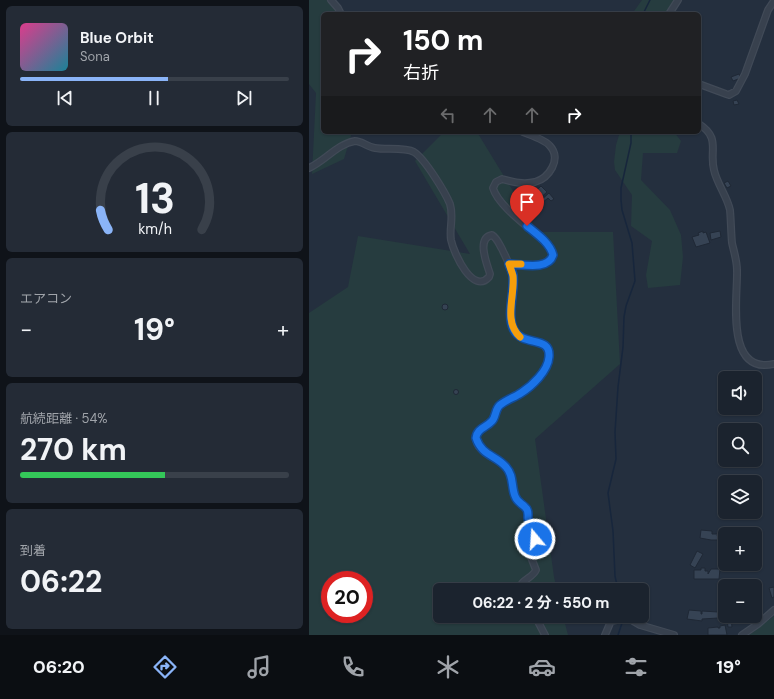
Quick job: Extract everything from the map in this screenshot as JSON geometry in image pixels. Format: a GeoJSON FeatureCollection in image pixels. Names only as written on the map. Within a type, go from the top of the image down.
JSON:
{"type":"FeatureCollection","features":[{"type":"Feature","properties":{"kind":"street"},"geometry":{"type":"LineString","coordinates":[[331,0],[340,12]]}},
{"type":"Feature","properties":{"kind":"street"},"geometry":{"type":"LineString","coordinates":[[670,12],[677,0]]}},
{"type":"Feature","properties":{"kind":"street"},"geometry":{"type":"LineString","coordinates":[[701,85],[726,94],[733,93],[739,89],[766,17],[774,1]]}},
{"type":"Feature","properties":{"kind":"street"},"geometry":{"type":"LineString","coordinates":[[701,126],[707,131],[714,144],[714,173],[729,208],[737,265],[736,313],[740,344],[744,353],[753,362],[765,365],[774,364]]}},
{"type":"Feature","properties":{"kind":"street"},"geometry":{"type":"LineString","coordinates":[[509,264],[544,264],[551,260],[553,255],[550,248],[544,241],[503,204],[496,196],[493,188],[496,182],[501,179],[515,183],[535,182],[544,177],[553,166],[554,154],[550,146],[527,134]]}},
{"type":"Feature","properties":{"kind":"street"},"geometry":{"type":"LineString","coordinates":[[309,168],[319,163],[340,146],[355,141],[374,148],[410,150],[419,156],[431,172],[449,204],[452,215],[452,243],[458,258],[471,278],[479,282],[489,277],[490,274],[484,254],[485,239],[491,235],[497,239],[513,276],[510,309],[513,328],[515,332],[523,339],[535,341],[545,346],[549,352],[549,359],[541,374],[527,389],[500,405],[491,422],[477,432],[476,438],[481,449],[500,462],[509,471],[514,494],[517,501],[526,508],[529,522],[535,536],[529,552],[536,570],[533,575],[522,583]]}},
{"type":"Feature","properties":{"kind":"street"},"geometry":{"type":"LineString","coordinates":[[742,635],[774,610]]}},
{"type":"Feature","properties":{"kind":"street"},"geometry":{"type":"LineString","coordinates":[[605,635],[611,620],[628,618],[640,625],[674,635]]}},
{"type":"Feature","properties":{"kind":"street"},"geometry":{"type":"LineString","coordinates":[[539,623],[545,635]]}},
{"type":"Feature","properties":{"kind":"green space"},"geometry":{"type":"Polygon","coordinates":[[[309,0],[335,0],[342,12],[321,12],[321,134],[351,134],[344,159],[312,174],[316,93],[309,84],[309,0]]]}},
{"type":"Feature","properties":{"kind":"green space"},"geometry":{"type":"Polygon","coordinates":[[[642,0],[674,0],[669,12],[633,12],[642,0]]]}},
{"type":"Feature","properties":{"kind":"green space"},"geometry":{"type":"Polygon","coordinates":[[[442,134],[478,134],[538,232],[613,232],[620,364],[535,439],[555,583],[433,583],[433,623],[565,623],[568,635],[309,635],[309,313],[348,287],[358,236],[470,254],[415,161],[442,134]]]}},
{"type":"Feature","properties":{"kind":"green space"},"geometry":{"type":"Polygon","coordinates":[[[619,134],[676,134],[681,141],[677,153],[643,153],[641,180],[670,210],[681,235],[683,257],[680,285],[648,288],[646,275],[652,241],[631,226],[632,195],[615,170],[614,162],[616,145],[619,134]]]}},
{"type":"Feature","properties":{"kind":"green space"},"geometry":{"type":"Polygon","coordinates":[[[774,616],[774,635],[749,635],[774,616]]]}},
{"type":"Feature","properties":{"kind":"building"},"geometry":{"type":"Polygon","coordinates":[[[739,74],[741,78],[733,81],[731,77],[739,74]]]}},
{"type":"Feature","properties":{"kind":"building"},"geometry":{"type":"Polygon","coordinates":[[[737,100],[739,104],[734,105],[733,101],[737,100]]]}},
{"type":"Feature","properties":{"kind":"building"},"geometry":{"type":"Polygon","coordinates":[[[728,181],[731,186],[727,188],[724,183],[728,181]]]}},
{"type":"Feature","properties":{"kind":"building"},"geometry":{"type":"Polygon","coordinates":[[[541,186],[547,192],[538,200],[532,194],[541,186]]]}},
{"type":"Feature","properties":{"kind":"building"},"geometry":{"type":"Polygon","coordinates":[[[549,193],[554,199],[551,201],[548,198],[542,203],[540,201],[549,193]]]}},
{"type":"Feature","properties":{"kind":"building"},"geometry":{"type":"Polygon","coordinates":[[[703,231],[703,233],[706,232],[710,243],[696,247],[692,237],[699,235],[698,233],[703,231]]]}},
{"type":"Feature","properties":{"kind":"building"},"geometry":{"type":"Polygon","coordinates":[[[720,231],[721,237],[711,240],[710,233],[720,231]]]}},
{"type":"Feature","properties":{"kind":"building"},"geometry":{"type":"Polygon","coordinates":[[[445,304],[448,307],[445,310],[442,307],[445,304]]]}},
{"type":"Feature","properties":{"kind":"building"},"geometry":{"type":"Polygon","coordinates":[[[454,390],[458,390],[458,394],[454,394],[454,390]]]}},
{"type":"Feature","properties":{"kind":"building"},"geometry":{"type":"Polygon","coordinates":[[[701,530],[712,531],[712,534],[718,534],[718,540],[700,538],[701,530]]]}},
{"type":"Feature","properties":{"kind":"building"},"geometry":{"type":"Polygon","coordinates":[[[697,551],[703,554],[695,568],[690,565],[697,551]]]}},
{"type":"Feature","properties":{"kind":"building"},"geometry":{"type":"Polygon","coordinates":[[[701,568],[705,568],[705,571],[708,571],[708,574],[711,569],[718,569],[718,571],[720,571],[719,579],[694,579],[694,570],[701,570],[701,568]]]}},
{"type":"Feature","properties":{"kind":"building"},"geometry":{"type":"Polygon","coordinates":[[[774,587],[774,597],[772,598],[769,588],[774,587]]]}},
{"type":"Feature","properties":{"kind":"building"},"geometry":{"type":"Polygon","coordinates":[[[689,610],[701,611],[701,614],[702,611],[718,612],[718,618],[702,619],[702,621],[687,619],[689,610]]]}},
{"type":"Feature","properties":{"kind":"building"},"geometry":{"type":"Polygon","coordinates":[[[728,623],[732,623],[732,627],[728,627],[728,623]]]}},
{"type":"Feature","properties":{"kind":"building"},"geometry":{"type":"Polygon","coordinates":[[[725,625],[727,635],[708,635],[708,628],[720,628],[720,626],[725,625]]]}},
{"type":"Feature","properties":{"kind":"waterway"},"geometry":{"type":"LineString","coordinates":[[644,12],[650,0]]}},
{"type":"Feature","properties":{"kind":"waterway"},"geometry":{"type":"LineString","coordinates":[[616,583],[613,531],[608,493],[616,459],[615,432],[618,387],[623,347],[624,317],[626,306],[635,281],[632,243],[622,210],[621,200],[621,188],[631,143],[631,134]]}},
{"type":"Feature","properties":{"kind":"waterway"},"geometry":{"type":"LineString","coordinates":[[618,635],[622,623]]}},
{"type":"Feature","properties":{"kind":"slow traffic"},"geometry":{"type":"LineString","coordinates":[[520,337],[513,328],[510,309],[513,276],[509,264],[521,264]]}},
{"type":"Feature","properties":{"kind":"route"},"geometry":{"type":"LineString","coordinates":[[527,226],[550,248],[553,257],[548,262],[539,265],[509,264],[513,276],[510,309],[513,328],[515,332],[523,339],[542,343],[549,352],[549,359],[541,374],[527,389],[500,405],[494,418],[489,424],[477,432],[476,438],[481,449],[500,462],[509,471],[514,494],[517,501],[525,507],[528,512],[529,522],[535,539]]}}]}
